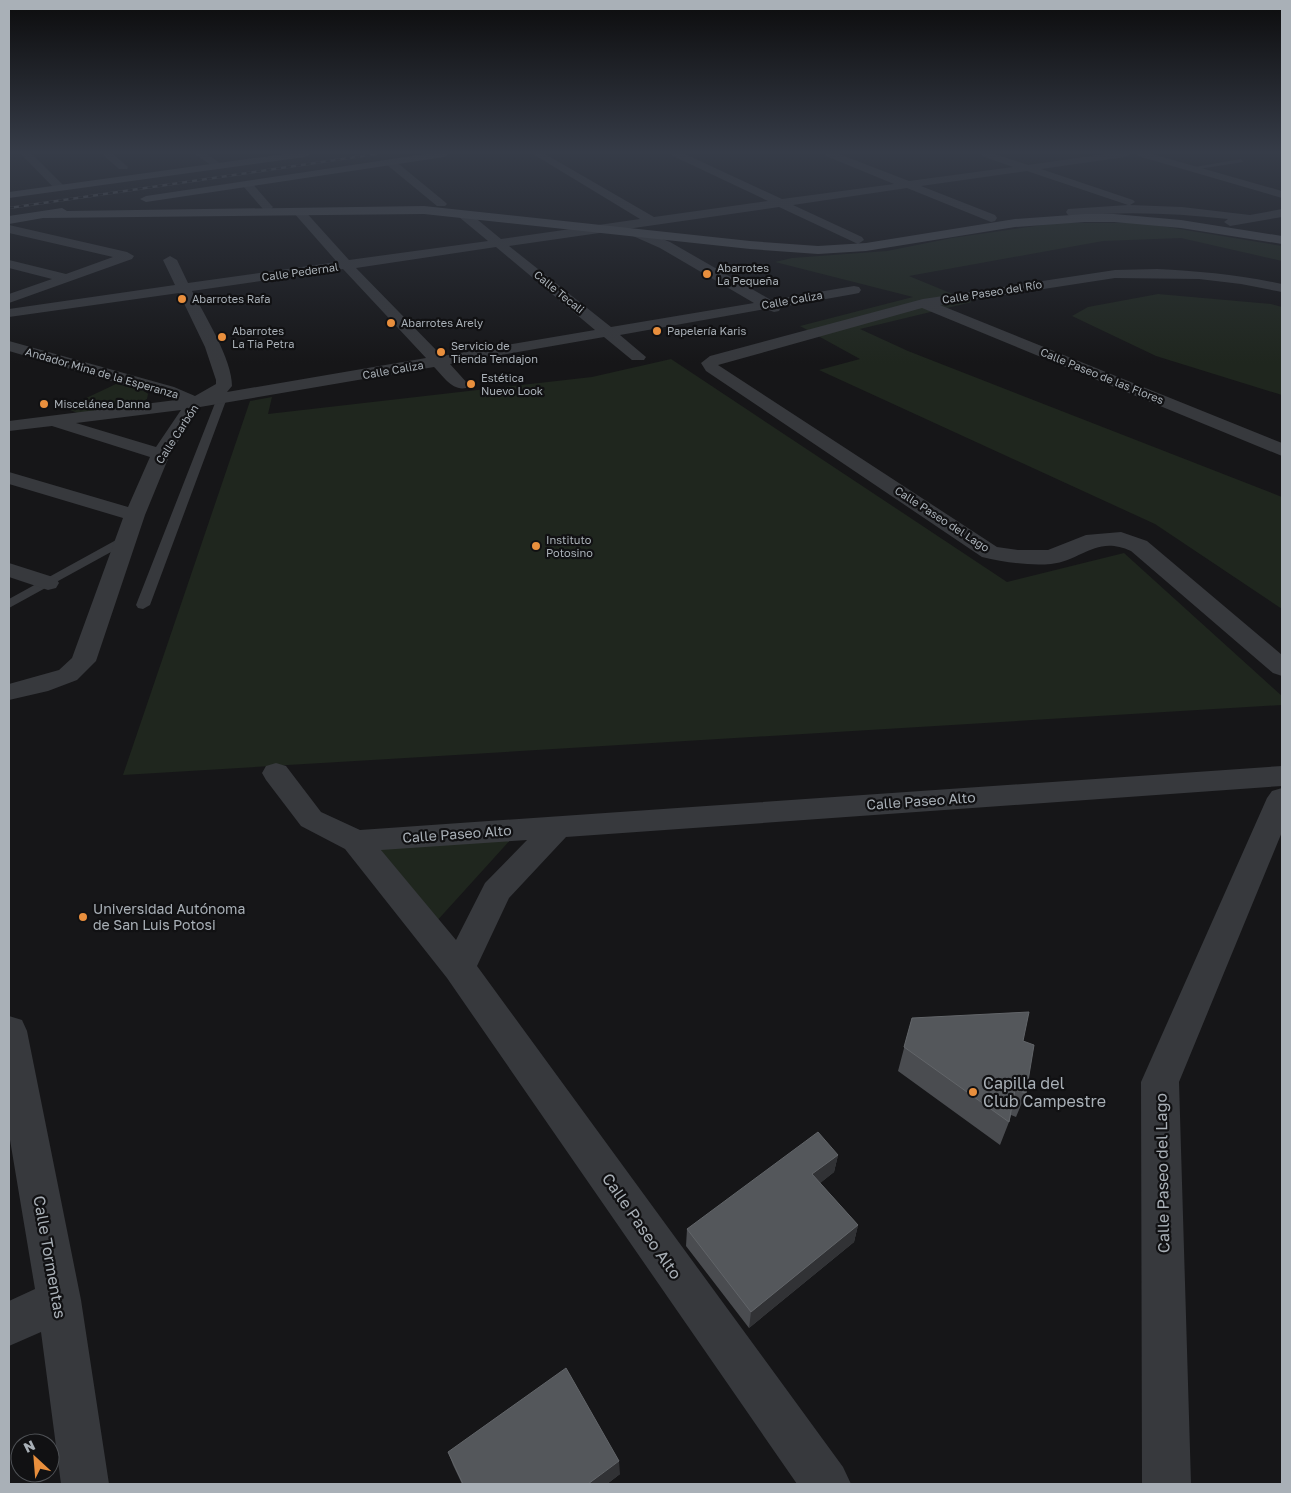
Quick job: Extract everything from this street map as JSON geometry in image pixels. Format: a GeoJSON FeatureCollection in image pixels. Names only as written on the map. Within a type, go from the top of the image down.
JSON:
{"type":"FeatureCollection","features":[{"type":"Feature","properties":{"kind":"main road"},"geometry":{"type":"LineString","coordinates":[[553,224],[603,229]]}},
{"type":"Feature","properties":{"kind":"main road"},"geometry":{"type":"LineString","coordinates":[[594,224],[818,250],[866,247],[1011,224]]}},
{"type":"Feature","properties":{"kind":"main road"},"geometry":{"type":"LineString","coordinates":[[635,229],[814,242],[858,240],[957,224]]}},
{"type":"Feature","properties":{"kind":"main road"},"geometry":{"type":"LineString","coordinates":[[1177,224],[1282,240]]}},
{"type":"Feature","properties":{"kind":"main road"},"geometry":{"type":"LineString","coordinates":[[1224,224],[1282,234]]}},
{"type":"Feature","properties":{"kind":"street"},"geometry":{"type":"LineString","coordinates":[[309,224],[347,266],[460,384]]}},
{"type":"Feature","properties":{"kind":"street","name":"Calle Tecali"},"geometry":{"type":"LineString","coordinates":[[475,224],[610,332],[638,358]]}},
{"type":"Feature","properties":{"kind":"street","name":"Calle Pedernal"},"geometry":{"type":"LineString","coordinates":[[9,313],[603,229],[635,229],[649,224]]}},
{"type":"Feature","properties":{"kind":"street"},"geometry":{"type":"LineString","coordinates":[[823,224],[858,240]]}},
{"type":"Feature","properties":{"kind":"street"},"geometry":{"type":"LineString","coordinates":[[9,229],[127,256],[9,301]]}},
{"type":"Feature","properties":{"kind":"street"},"geometry":{"type":"LineString","coordinates":[[635,229],[666,245],[783,314]]}},
{"type":"Feature","properties":{"kind":"street","name":"Calle Carbón"},"geometry":{"type":"LineString","coordinates":[[9,693],[68,675],[83,661],[135,515],[161,454],[194,403],[217,392],[224,386],[224,380],[213,347],[170,260]]}},
{"type":"Feature","properties":{"kind":"street"},"geometry":{"type":"LineString","coordinates":[[9,264],[67,278]]}},
{"type":"Feature","properties":{"kind":"street","name":"Calle Paseo del Río"},"geometry":{"type":"LineString","coordinates":[[709,363],[716,359],[923,303],[1115,274],[1156,273],[1214,277],[1282,288]]}},
{"type":"Feature","properties":{"kind":"street","name":"Calle Caliza"},"geometry":{"type":"LineString","coordinates":[[9,426],[194,403],[854,290]]}},
{"type":"Feature","properties":{"kind":"street"},"geometry":{"type":"LineString","coordinates":[[9,301],[34,310]]}},
{"type":"Feature","properties":{"kind":"street","name":"Calle Paseo de las Flores"},"geometry":{"type":"LineString","coordinates":[[923,303],[1282,450]]}},
{"type":"Feature","properties":{"kind":"street","name":"Andador Mina de la Esperanza"},"geometry":{"type":"LineString","coordinates":[[9,346],[174,393],[194,403]]}},
{"type":"Feature","properties":{"kind":"street","name":"Calle Paseo del Lago"},"geometry":{"type":"LineString","coordinates":[[709,363],[712,368],[990,552],[1018,557],[1051,557],[1094,540],[1121,538],[1139,546],[1282,668]]}},
{"type":"Feature","properties":{"kind":"street","name":"Calle Caliza"},"geometry":{"type":"LineString","coordinates":[[49,421],[161,454]]}},
{"type":"Feature","properties":{"kind":"street"},"geometry":{"type":"LineString","coordinates":[[9,478],[135,515]]}},
{"type":"Feature","properties":{"kind":"street"},"geometry":{"type":"LineString","coordinates":[[9,570],[48,583]]}},
{"type":"Feature","properties":{"kind":"street","name":"Calle Paseo Alto"},"geometry":{"type":"LineString","coordinates":[[276,773],[311,819],[356,841],[459,968],[826,1484]]}},
{"type":"Feature","properties":{"kind":"street","name":"Calle Paseo Alto"},"geometry":{"type":"LineString","coordinates":[[356,841],[1282,776]]}},
{"type":"Feature","properties":{"kind":"street","name":"Calle Paseo del Lago"},"geometry":{"type":"LineString","coordinates":[[1166,1484],[1160,1082],[1282,798]]}},
{"type":"Feature","properties":{"kind":"street"},"geometry":{"type":"LineString","coordinates":[[459,968],[496,891],[559,826]]}},
{"type":"Feature","properties":{"kind":"street","name":"Calle Tormentas"},"geometry":{"type":"LineString","coordinates":[[9,1031],[59,1300],[85,1484]]}},
{"type":"Feature","properties":{"kind":"street"},"geometry":{"type":"LineString","coordinates":[[9,1324],[59,1300]]}},
{"type":"Feature","properties":{"kind":"lane"},"geometry":{"type":"LineString","coordinates":[[143,605],[222,398]]}},
{"type":"Feature","properties":{"kind":"lane"},"geometry":{"type":"LineString","coordinates":[[9,604],[127,538]]}},
{"type":"Feature","properties":{"kind":"shaded area"},"geometry":{"type":"Polygon","coordinates":[[[1052,224],[1147,224],[1282,246],[1282,261],[1181,238],[1103,241],[909,276],[972,302],[860,329],[908,351],[1282,497],[1282,609],[1155,524],[819,370],[860,359],[800,326],[913,297],[775,262],[792,258],[887,251],[952,238],[1052,224]]]}},
{"type":"Feature","properties":{"kind":"shaded area"},"geometry":{"type":"Polygon","coordinates":[[[1158,294],[1271,304],[1282,307],[1282,395],[1156,356],[1072,316],[1088,307],[1158,294]]]}},
{"type":"Feature","properties":{"kind":"shaded area"},"geometry":{"type":"Polygon","coordinates":[[[671,359],[1007,582],[1124,553],[1282,696],[1282,705],[123,775],[250,401],[272,397],[268,414],[592,377],[671,359]]]}},
{"type":"Feature","properties":{"kind":"shaded area"},"geometry":{"type":"Polygon","coordinates":[[[116,384],[145,391],[148,394],[147,399],[125,409],[100,413],[82,414],[65,408],[116,384]]]}},
{"type":"Feature","properties":{"kind":"shaded area"},"geometry":{"type":"Polygon","coordinates":[[[513,837],[435,923],[380,854],[384,842],[513,837]]]}},
{"type":"Feature","properties":{"kind":"building","name":"Capilla del Club Campestre"},"geometry":{"type":"Polygon","coordinates":[[[1029,1012],[1023,1041],[1034,1045],[1026,1093],[1015,1090],[1009,1122],[904,1047],[912,1018],[1029,1012]]]}},
{"type":"Feature","properties":{"kind":"building"},"geometry":{"type":"Polygon","coordinates":[[[818,1132],[838,1155],[812,1174],[858,1225],[751,1312],[687,1229],[818,1132]]]}},
{"type":"Feature","properties":{"kind":"building"},"geometry":{"type":"Polygon","coordinates":[[[566,1368],[619,1461],[588,1484],[463,1484],[448,1452],[566,1368]]]}},
{"type":"Feature","properties":{"kind":"place","name":"Abarrotes La Pequeña"},"geometry":{"type":"Point","coordinates":[707,274]}},
{"type":"Feature","properties":{"kind":"place","name":"Abarrotes Rafa"},"geometry":{"type":"Point","coordinates":[182,299]}},
{"type":"Feature","properties":{"kind":"place","name":"Abarrotes Arely"},"geometry":{"type":"Point","coordinates":[391,323]}},
{"type":"Feature","properties":{"kind":"place","name":"Papelería Karis"},"geometry":{"type":"Point","coordinates":[657,331]}},
{"type":"Feature","properties":{"kind":"place","name":"Abarrotes La Tia Petra"},"geometry":{"type":"Point","coordinates":[222,337]}},
{"type":"Feature","properties":{"kind":"place","name":"Servicio de Tienda Tendajon"},"geometry":{"type":"Point","coordinates":[441,352]}},
{"type":"Feature","properties":{"kind":"place","name":"Estética Nuevo Look"},"geometry":{"type":"Point","coordinates":[471,384]}},
{"type":"Feature","properties":{"kind":"place","name":"Miscelánea Danna"},"geometry":{"type":"Point","coordinates":[44,404]}},
{"type":"Feature","properties":{"kind":"place","name":"Instituto Potosino"},"geometry":{"type":"Point","coordinates":[536,546]}},
{"type":"Feature","properties":{"kind":"place","name":"Universidad Autónoma de San Luis Potosi"},"geometry":{"type":"Point","coordinates":[83,917]}},
{"type":"Feature","properties":{"kind":"place","name":"Capilla del Club Campestre"},"geometry":{"type":"Point","coordinates":[973,1092]}}]}
